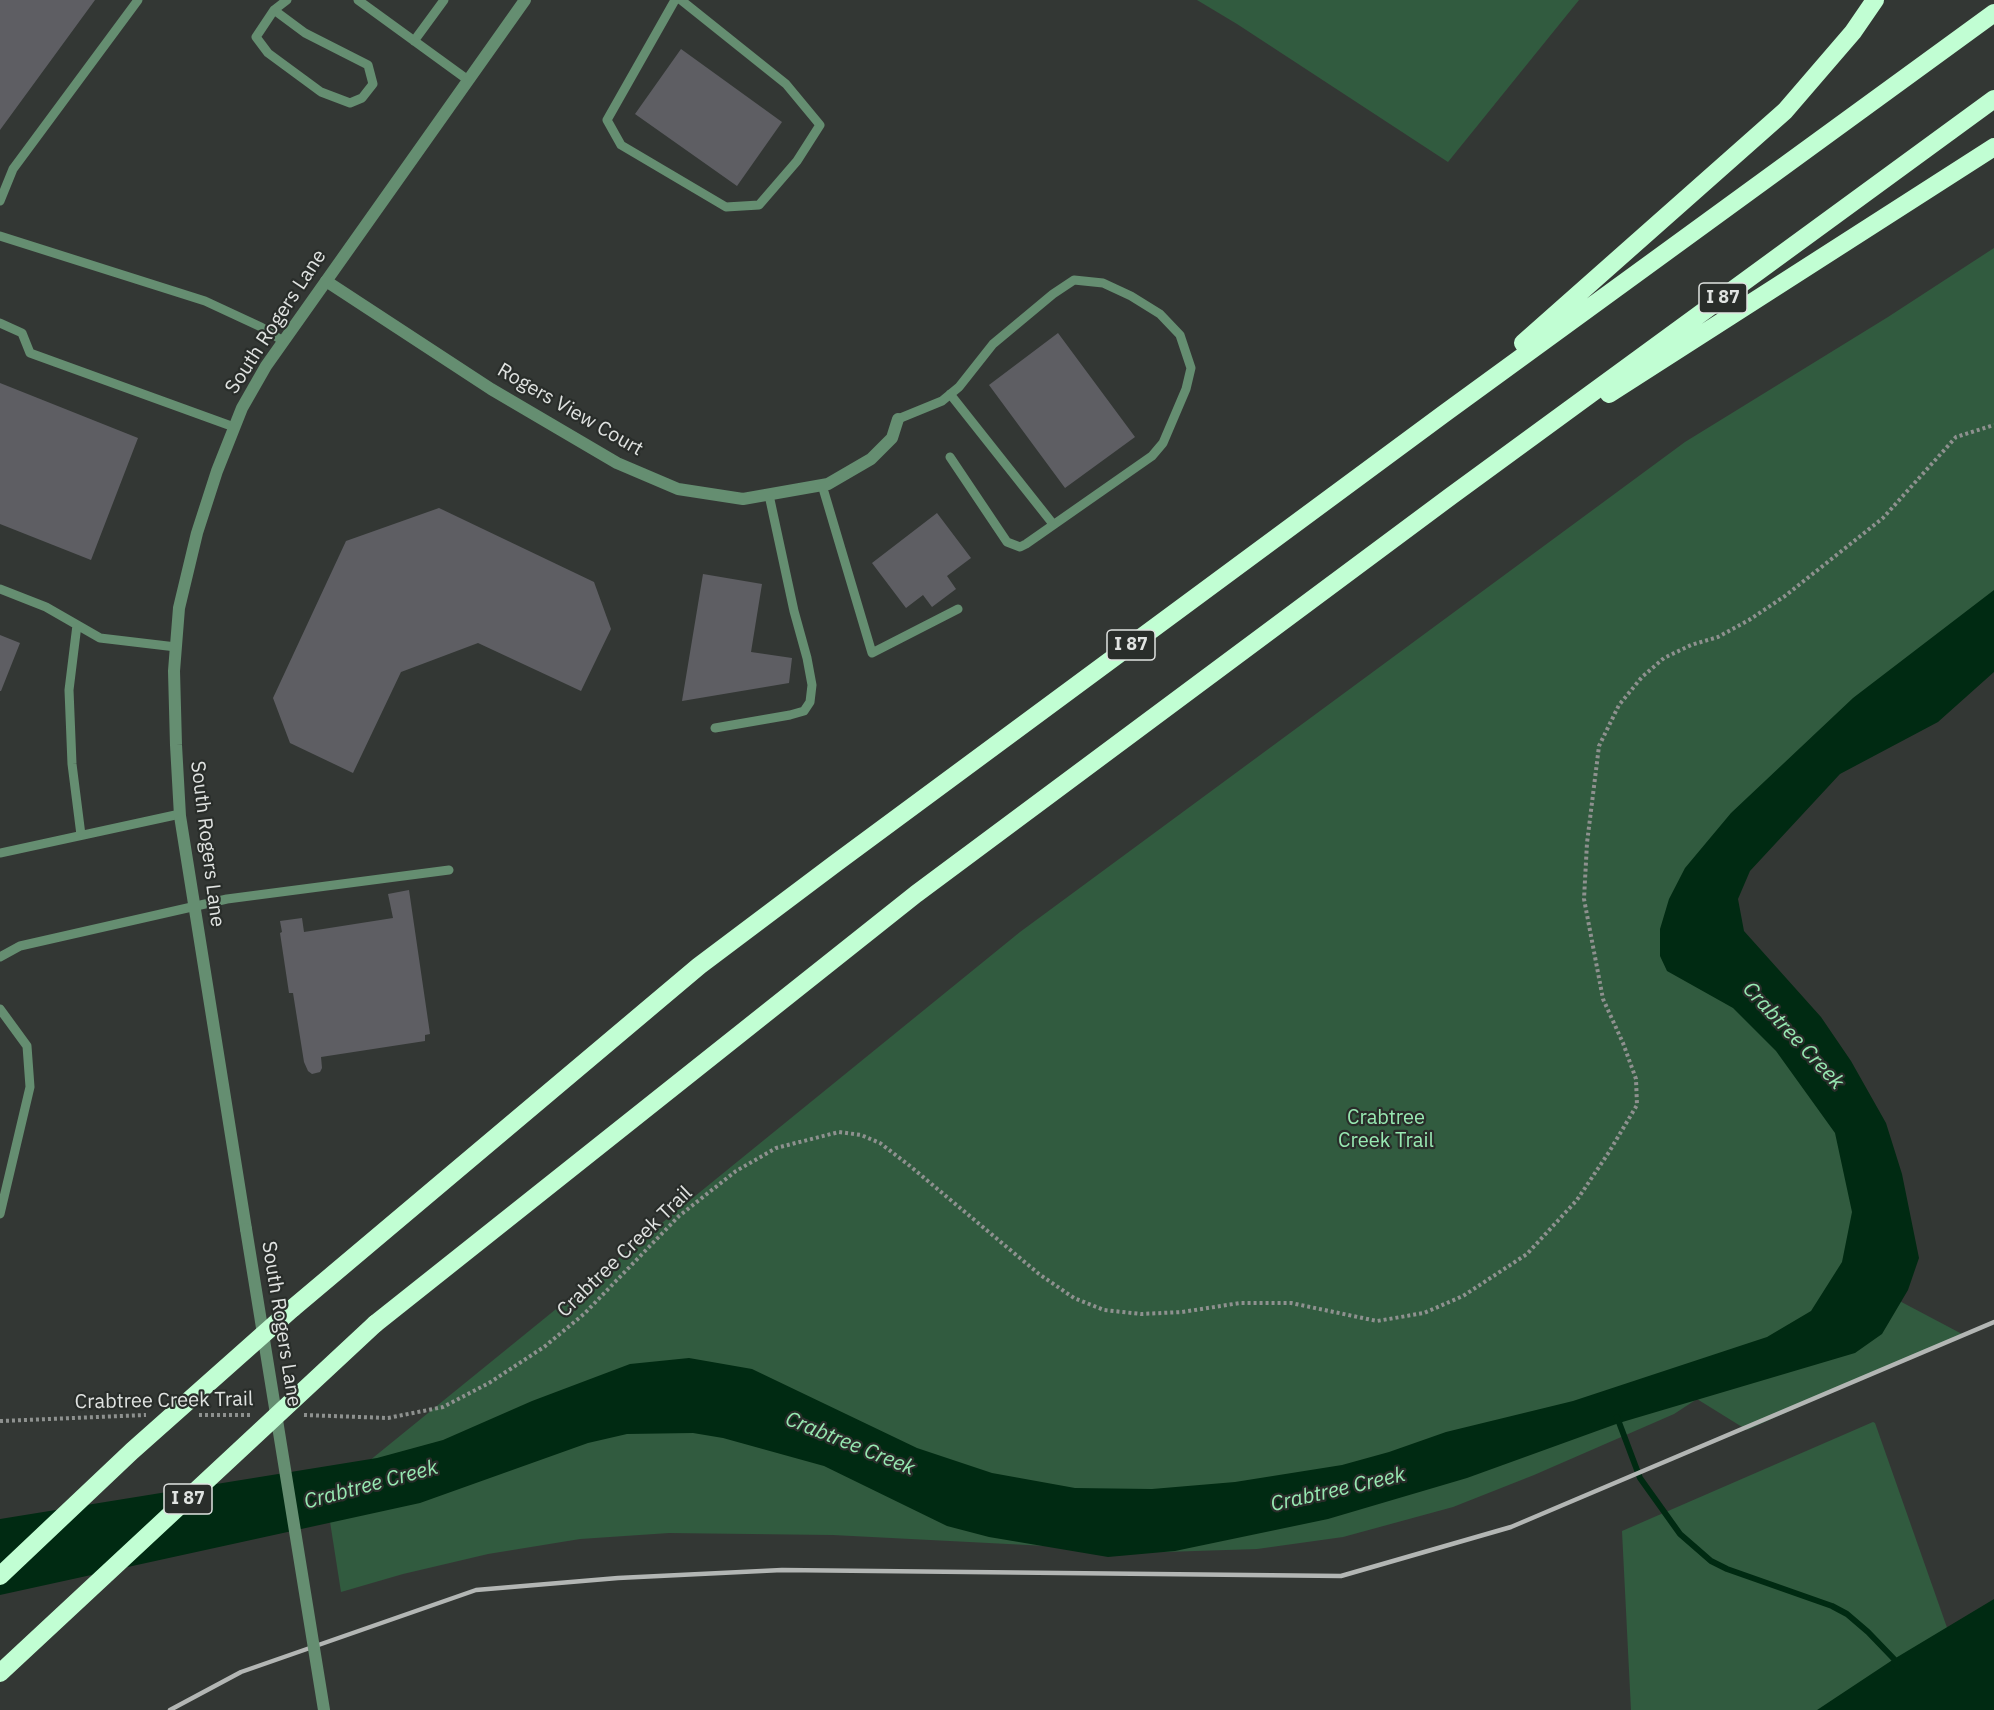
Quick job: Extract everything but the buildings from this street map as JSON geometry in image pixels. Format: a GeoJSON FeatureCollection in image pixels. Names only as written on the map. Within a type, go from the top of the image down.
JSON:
{"type":"FeatureCollection","features":[{"type":"Feature","properties":{"kind":"highway"},"geometry":{"type":"LineString","coordinates":[[1445,413],[1785,111],[1853,32],[1875,0]]}},
{"type":"Feature","properties":{"kind":"highway","name":"I 87"},"geometry":{"type":"LineString","coordinates":[[0,1576],[132,1451],[293,1308],[699,966],[1445,413],[1994,13]]}},
{"type":"Feature","properties":{"kind":"highway","name":"I 87"},"geometry":{"type":"LineString","coordinates":[[0,1673],[375,1324],[916,894],[1451,496],[1994,99]]}},
{"type":"Feature","properties":{"kind":"highway"},"geometry":{"type":"LineString","coordinates":[[1451,496],[1994,147]]}},
{"type":"Feature","properties":{"kind":"street","name":"South Rogers Lane"},"geometry":{"type":"LineString","coordinates":[[324,1710],[180,814],[174,671],[179,608],[197,533],[217,471],[242,408],[283,341],[525,0]]}},
{"type":"Feature","properties":{"kind":"street","name":"Rogers View Court"},"geometry":{"type":"LineString","coordinates":[[326,281],[491,389],[617,463],[678,489],[743,500],[828,484],[871,459],[892,438],[898,419]]}},
{"type":"Feature","properties":{"kind":"lane"},"geometry":{"type":"LineString","coordinates":[[0,201],[13,169],[138,0]]}},
{"type":"Feature","properties":{"kind":"lane"},"geometry":{"type":"LineString","coordinates":[[274,10],[305,33],[368,65],[373,84],[362,98],[350,103],[321,92],[268,53],[256,37],[274,10],[286,0]]}},
{"type":"Feature","properties":{"kind":"lane"},"geometry":{"type":"LineString","coordinates":[[358,0],[468,80]]}},
{"type":"Feature","properties":{"kind":"lane"},"geometry":{"type":"LineString","coordinates":[[414,41],[444,0]]}},
{"type":"Feature","properties":{"kind":"lane"},"geometry":{"type":"LineString","coordinates":[[675,0],[607,120],[621,145],[726,207],[759,205],[797,161],[820,125],[786,84],[681,0]]}},
{"type":"Feature","properties":{"kind":"lane"},"geometry":{"type":"LineString","coordinates":[[0,236],[205,301],[261,327],[283,341]]}},
{"type":"Feature","properties":{"kind":"lane"},"geometry":{"type":"LineString","coordinates":[[898,419],[942,401],[959,387],[993,344],[1053,294],[1074,280],[1103,283],[1131,296],[1160,314],[1180,335],[1191,368],[1186,389],[1163,443],[1152,456],[1020,547],[1007,542],[950,456]]}},
{"type":"Feature","properties":{"kind":"lane"},"geometry":{"type":"LineString","coordinates":[[0,323],[22,333],[30,353],[234,427]]}},
{"type":"Feature","properties":{"kind":"lane"},"geometry":{"type":"LineString","coordinates":[[950,394],[1053,524]]}},
{"type":"Feature","properties":{"kind":"lane"},"geometry":{"type":"LineString","coordinates":[[822,485],[872,653],[958,609]]}},
{"type":"Feature","properties":{"kind":"lane"},"geometry":{"type":"LineString","coordinates":[[715,728],[790,715],[804,711],[810,702],[812,685],[807,658],[794,611],[769,495]]}},
{"type":"Feature","properties":{"kind":"lane"},"geometry":{"type":"LineString","coordinates":[[0,589],[46,607],[100,638],[176,647]]}},
{"type":"Feature","properties":{"kind":"lane"},"geometry":{"type":"LineString","coordinates":[[78,625],[69,690],[72,764],[81,835]]}},
{"type":"Feature","properties":{"kind":"lane"},"geometry":{"type":"LineString","coordinates":[[0,853],[180,814]]}},
{"type":"Feature","properties":{"kind":"lane"},"geometry":{"type":"LineString","coordinates":[[0,957],[20,946],[227,899],[449,870]]}},
{"type":"Feature","properties":{"kind":"lane"},"geometry":{"type":"LineString","coordinates":[[0,1009],[27,1046],[30,1087],[0,1214]]}},
{"type":"Feature","properties":{"kind":"path","name":"Crabtree Creek Trail"},"geometry":{"type":"LineString","coordinates":[[304,1415],[388,1418],[443,1407],[489,1383],[544,1347],[584,1314],[678,1216],[736,1171],[776,1148],[839,1132],[861,1135],[880,1143],[1039,1275],[1074,1298],[1104,1310],[1141,1314],[1182,1312],[1240,1303],[1291,1303],[1377,1321],[1424,1312],[1463,1296],[1527,1254],[1577,1200],[1637,1104],[1636,1079],[1603,999],[1584,899],[1587,843],[1599,746],[1619,705],[1642,677],[1664,658],[1691,645],[1718,637],[1749,620],[1785,596],[1883,518],[1956,436],[1994,425]]}},
{"type":"Feature","properties":{"kind":"path","name":"Crabtree Creek Trail"},"geometry":{"type":"LineString","coordinates":[[0,1420],[154,1415]]}},
{"type":"Feature","properties":{"kind":"path","name":"Crabtree Creek Trail"},"geometry":{"type":"LineString","coordinates":[[189,1415],[258,1415]]}},
{"type":"Feature","properties":{"kind":"green space"},"geometry":{"type":"Polygon","coordinates":[[[1197,0],[1579,0],[1448,162],[1197,0]]]}},
{"type":"Feature","properties":{"kind":"green space","name":"Crabtree Creek Trail"},"geometry":{"type":"Polygon","coordinates":[[[1994,248],[1994,622],[1706,881],[1837,1089],[1873,1287],[1962,1334],[1747,1430],[1697,1399],[1674,1414],[1534,1475],[1453,1507],[1343,1537],[1257,1549],[1164,1552],[833,1535],[669,1533],[580,1539],[488,1554],[403,1574],[341,1592],[326,1496],[1020,932],[1685,442],[1888,317],[1994,248]]]}},
{"type":"Feature","properties":{"kind":"green space"},"geometry":{"type":"Polygon","coordinates":[[[1873,1422],[1976,1710],[1631,1710],[1622,1531],[1873,1422]]]}},
{"type":"Feature","properties":{"kind":"water","name":"Crabtree Creek"},"geometry":{"type":"Polygon","coordinates":[[[1994,590],[1994,672],[1938,722],[1840,774],[1750,871],[1738,899],[1744,931],[1821,1017],[1851,1061],[1886,1123],[1902,1174],[1919,1258],[1908,1290],[1882,1334],[1855,1353],[1619,1423],[1467,1478],[1328,1519],[1175,1551],[1108,1557],[989,1537],[947,1526],[824,1466],[723,1438],[693,1433],[627,1434],[588,1443],[420,1503],[0,1595],[0,1519],[377,1458],[443,1440],[532,1401],[630,1364],[689,1358],[752,1369],[917,1448],[992,1473],[1075,1488],[1152,1489],[1235,1482],[1342,1465],[1389,1452],[1446,1432],[1573,1401],[1767,1337],[1811,1311],[1842,1262],[1852,1212],[1835,1133],[1776,1051],[1733,1008],[1667,971],[1660,956],[1660,929],[1669,899],[1685,868],[1731,813],[1853,698],[1994,590]]]}},
{"type":"Feature","properties":{"kind":"water"},"geometry":{"type":"Polygon","coordinates":[[[1994,1599],[1994,1710],[1817,1710],[1894,1659],[1994,1599]]]}},
{"type":"Feature","properties":{"kind":"waterway"},"geometry":{"type":"LineString","coordinates":[[1617,1417],[1640,1478],[1680,1534],[1711,1561],[1727,1569],[1832,1606],[1847,1614],[1894,1659],[1897,1667]]}},
{"type":"Feature","properties":{"kind":"railway"},"geometry":{"type":"LineString","coordinates":[[170,1710],[241,1672],[476,1590],[618,1578],[782,1570],[1341,1576],[1511,1527],[1994,1322]]}}]}
